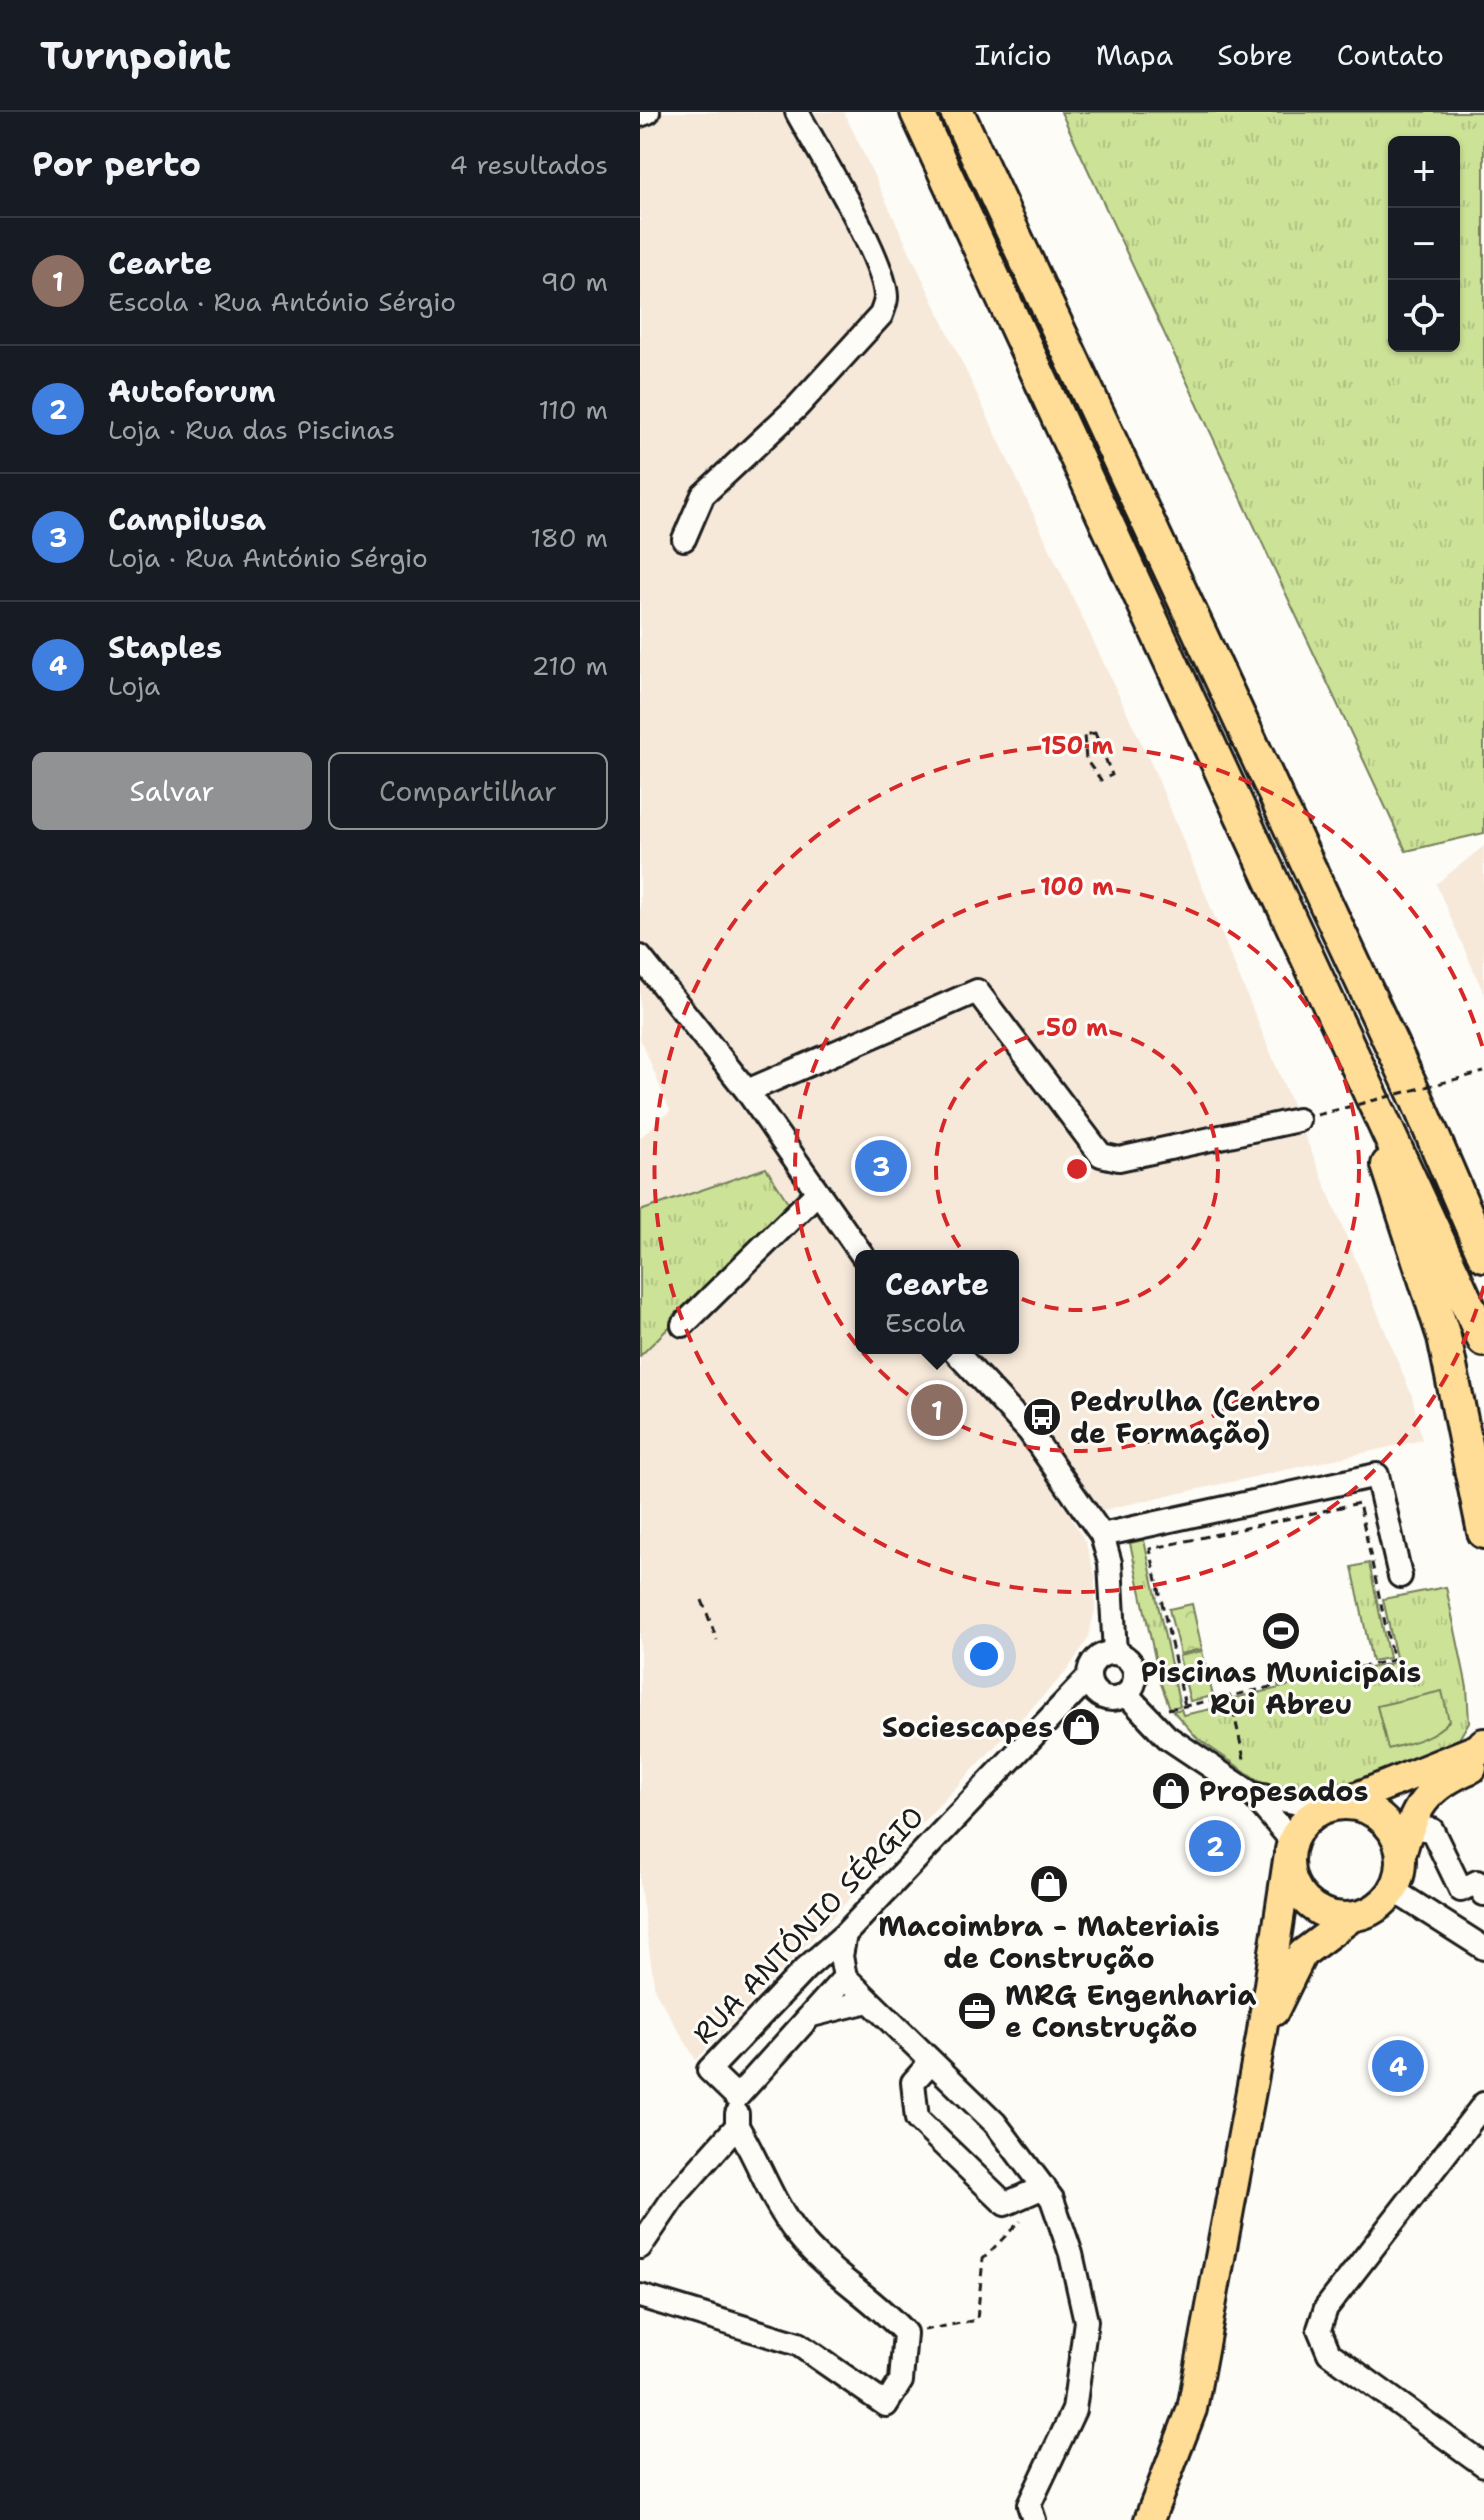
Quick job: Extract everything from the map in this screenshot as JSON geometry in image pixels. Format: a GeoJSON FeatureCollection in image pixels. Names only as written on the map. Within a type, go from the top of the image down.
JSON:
{"type":"FeatureCollection","features":[{"type":"Feature","properties":{"kind":"highway"},"geometry":{"type":"LineString","coordinates":[[917,112],[1369,1084],[1484,1340]]}},
{"type":"Feature","properties":{"kind":"highway"},"geometry":{"type":"LineString","coordinates":[[957,112],[1416,1097],[1484,1255]]}},
{"type":"Feature","properties":{"kind":"highway"},"geometry":{"type":"LineString","coordinates":[[1369,1084],[1394,1187],[1444,1337],[1484,1532]]}},
{"type":"Feature","properties":{"kind":"highway"},"geometry":{"type":"LineString","coordinates":[[1416,1097],[1484,1202]]}},
{"type":"Feature","properties":{"kind":"main road"},"geometry":{"type":"LineString","coordinates":[[1149,2520],[1192,2409],[1261,2037],[1290,1851],[1305,1821],[1331,1807],[1484,1750]]}},
{"type":"Feature","properties":{"kind":"main road"},"geometry":{"type":"LineString","coordinates":[[1290,1851],[1292,1879],[1301,1896],[1316,1909],[1334,1916],[1369,1912],[1393,1890],[1400,1873],[1401,1855],[1413,1812],[1432,1790],[1484,1750]]}},
{"type":"Feature","properties":{"kind":"main road"},"geometry":{"type":"LineString","coordinates":[[1331,1807],[1355,1805],[1386,1823],[1401,1855]]}},
{"type":"Feature","properties":{"kind":"main road"},"geometry":{"type":"LineString","coordinates":[[1261,2037],[1302,1954],[1353,1916]]}},
{"type":"Feature","properties":{"kind":"street"},"geometry":{"type":"LineString","coordinates":[[640,115],[648,112]]}},
{"type":"Feature","properties":{"kind":"street"},"geometry":{"type":"LineString","coordinates":[[684,539],[703,495],[797,407],[881,315],[885,304],[886,295],[877,261],[797,112]]}},
{"type":"Feature","properties":{"kind":"street"},"geometry":{"type":"LineString","coordinates":[[640,957],[747,1091],[859,1250]]}},
{"type":"Feature","properties":{"kind":"street"},"geometry":{"type":"LineString","coordinates":[[747,1091],[977,991],[1101,1155],[1119,1159],[1308,1118]]}},
{"type":"Feature","properties":{"kind":"street"},"geometry":{"type":"LineString","coordinates":[[683,1325],[818,1192]]}},
{"type":"Feature","properties":{"kind":"street"},"geometry":{"type":"LineString","coordinates":[[958,1354],[1029,1431],[1102,1535],[1110,1563],[1115,1653]]}},
{"type":"Feature","properties":{"kind":"street"},"geometry":{"type":"LineString","coordinates":[[1102,1535],[1377,1475],[1400,1576]]}},
{"type":"Feature","properties":{"kind":"street"},"geometry":{"type":"LineString","coordinates":[[1115,1653],[1125,1657],[1135,1675],[1126,1694],[1115,1699],[1102,1697],[1093,1689],[1089,1677],[1096,1659],[1115,1653]]}},
{"type":"Feature","properties":{"kind":"street","name":"RUA ANTÓNIO SÉRGIO"},"geometry":{"type":"LineString","coordinates":[[737,2097],[709,2070],[805,1969],[845,1934],[1089,1677]]}},
{"type":"Feature","properties":{"kind":"street"},"geometry":{"type":"LineString","coordinates":[[1126,1694],[1167,1737],[1252,1794],[1290,1851]]}},
{"type":"Feature","properties":{"kind":"street"},"geometry":{"type":"LineString","coordinates":[[1252,1794],[1331,1807]]}},
{"type":"Feature","properties":{"kind":"street"},"geometry":{"type":"LineString","coordinates":[[1409,1827],[1432,1830],[1461,1890],[1477,1882],[1484,1894]]}},
{"type":"Feature","properties":{"kind":"street"},"geometry":{"type":"LineString","coordinates":[[1393,1890],[1483,1946]]}},
{"type":"Feature","properties":{"kind":"street"},"geometry":{"type":"LineString","coordinates":[[640,2296],[798,2344],[886,2405],[901,2381],[905,2333],[881,2306],[826,2263],[796,2233],[737,2126],[737,2097],[839,1984],[845,1934]]}},
{"type":"Feature","properties":{"kind":"street"},"geometry":{"type":"LineString","coordinates":[[805,1969],[821,1971],[868,2001],[995,2123],[1052,2199],[1071,2254],[1086,2321],[1074,2410],[1029,2505],[1034,2520]]}},
{"type":"Feature","properties":{"kind":"street"},"geometry":{"type":"LineString","coordinates":[[811,2016],[868,2001]]}},
{"type":"Feature","properties":{"kind":"street"},"geometry":{"type":"LineString","coordinates":[[931,2062],[913,2082],[917,2119],[1005,2204],[1044,2187]]}},
{"type":"Feature","properties":{"kind":"street"},"geometry":{"type":"LineString","coordinates":[[1484,2104],[1326,2308],[1319,2329],[1329,2353],[1484,2465]]}},
{"type":"Feature","properties":{"kind":"street"},"geometry":{"type":"LineString","coordinates":[[640,2247],[674,2197],[737,2126]]}},
{"type":"Feature","properties":{"kind":"path"},"geometry":{"type":"LineString","coordinates":[[1095,733],[1112,775],[1101,780],[1086,760],[1084,735],[1095,733]]}},
{"type":"Feature","properties":{"kind":"path"},"geometry":{"type":"LineString","coordinates":[[1308,1118],[1484,1072]]}},
{"type":"Feature","properties":{"kind":"path"},"geometry":{"type":"LineString","coordinates":[[1359,1503],[1393,1660],[1230,1696],[1185,1706],[1150,1548],[1359,1503]]}},
{"type":"Feature","properties":{"kind":"path"},"geometry":{"type":"LineString","coordinates":[[702,1600],[717,1640]]}},
{"type":"Feature","properties":{"kind":"path"},"geometry":{"type":"LineString","coordinates":[[1230,1696],[1252,1794]]}},
{"type":"Feature","properties":{"kind":"path"},"geometry":{"type":"LineString","coordinates":[[921,2331],[977,2320],[983,2259],[1012,2229]]}},
{"type":"Feature","properties":{"kind":"shaded area"},"geometry":{"type":"Polygon","coordinates":[[[640,112],[844,112],[1155,772],[1412,1396],[1422,1440],[1071,1517],[1086,1543],[1095,1576],[1095,1610],[1088,1639],[1066,1672],[696,2060],[655,1991],[640,1885],[640,1356],[791,1207],[766,1168],[640,1211],[640,1138],[670,1111],[640,1038],[640,112]]]}},
{"type":"Feature","properties":{"kind":"shaded area"},"geometry":{"type":"Polygon","coordinates":[[[1484,846],[1484,994],[1436,884],[1484,846]]]}},
{"type":"Feature","properties":{"kind":"green space"},"geometry":{"type":"Polygon","coordinates":[[[1061,112],[1484,112],[1484,833],[1406,851],[1061,112]]]}},
{"type":"Feature","properties":{"kind":"green space"},"geometry":{"type":"Polygon","coordinates":[[[766,1168],[791,1207],[640,1356],[640,1211],[766,1168]]]}},
{"type":"Feature","properties":{"kind":"green space"},"geometry":{"type":"Polygon","coordinates":[[[1144,1540],[1180,1706],[1170,1708],[1160,1681],[1130,1543],[1144,1540]]]}},
{"type":"Feature","properties":{"kind":"green space"},"geometry":{"type":"Polygon","coordinates":[[[1369,1563],[1389,1658],[1372,1661],[1352,1567],[1369,1563]]]}},
{"type":"Feature","properties":{"kind":"green space"},"geometry":{"type":"Polygon","coordinates":[[[1446,1587],[1467,1687],[1469,1722],[1459,1739],[1339,1786],[1306,1790],[1262,1783],[1198,1739],[1173,1711],[1181,1709],[1183,1715],[1235,1704],[1234,1698],[1397,1662],[1383,1599],[1446,1587]]]}},
{"type":"Feature","properties":{"kind":"green space"},"geometry":{"type":"Polygon","coordinates":[[[1192,1604],[1202,1649],[1180,1654],[1169,1609],[1192,1604]]]}},
{"type":"Feature","properties":{"kind":"green space"},"geometry":{"type":"Polygon","coordinates":[[[1202,1651],[1213,1696],[1190,1701],[1179,1656],[1202,1651]]]}},
{"type":"Feature","properties":{"kind":"green space"},"geometry":{"type":"Polygon","coordinates":[[[1442,1691],[1449,1721],[1428,1736],[1388,1749],[1377,1706],[1442,1691]]]}},
{"type":"Feature","properties":{"kind":"place","name":"Campilusa"},"geometry":{"type":"Point","coordinates":[881,1166]}},
{"type":"Feature","properties":{"kind":"place","name":"Cearte"},"geometry":{"type":"Point","coordinates":[937,1410]}},
{"type":"Feature","properties":{"kind":"place","name":"Pedrulha (Centro de Formação)"},"geometry":{"type":"Point","coordinates":[1042,1417]}},
{"type":"Feature","properties":{"kind":"place","name":"Piscinas Municipais Rui Abreu"},"geometry":{"type":"Point","coordinates":[1281,1631]}},
{"type":"Feature","properties":{"kind":"place","name":"Sociescapes"},"geometry":{"type":"Point","coordinates":[1081,1727]}},
{"type":"Feature","properties":{"kind":"place","name":"Propesados"},"geometry":{"type":"Point","coordinates":[1171,1791]}},
{"type":"Feature","properties":{"kind":"place","name":"Autoforum"},"geometry":{"type":"Point","coordinates":[1215,1846]}},
{"type":"Feature","properties":{"kind":"place","name":"Macoimbra - Materiais de Construção"},"geometry":{"type":"Point","coordinates":[1049,1884]}},
{"type":"Feature","properties":{"kind":"place","name":"MRG Engenharia e Construção"},"geometry":{"type":"Point","coordinates":[977,2011]}},
{"type":"Feature","properties":{"kind":"place","name":"Staples"},"geometry":{"type":"Point","coordinates":[1398,2066]}}]}
